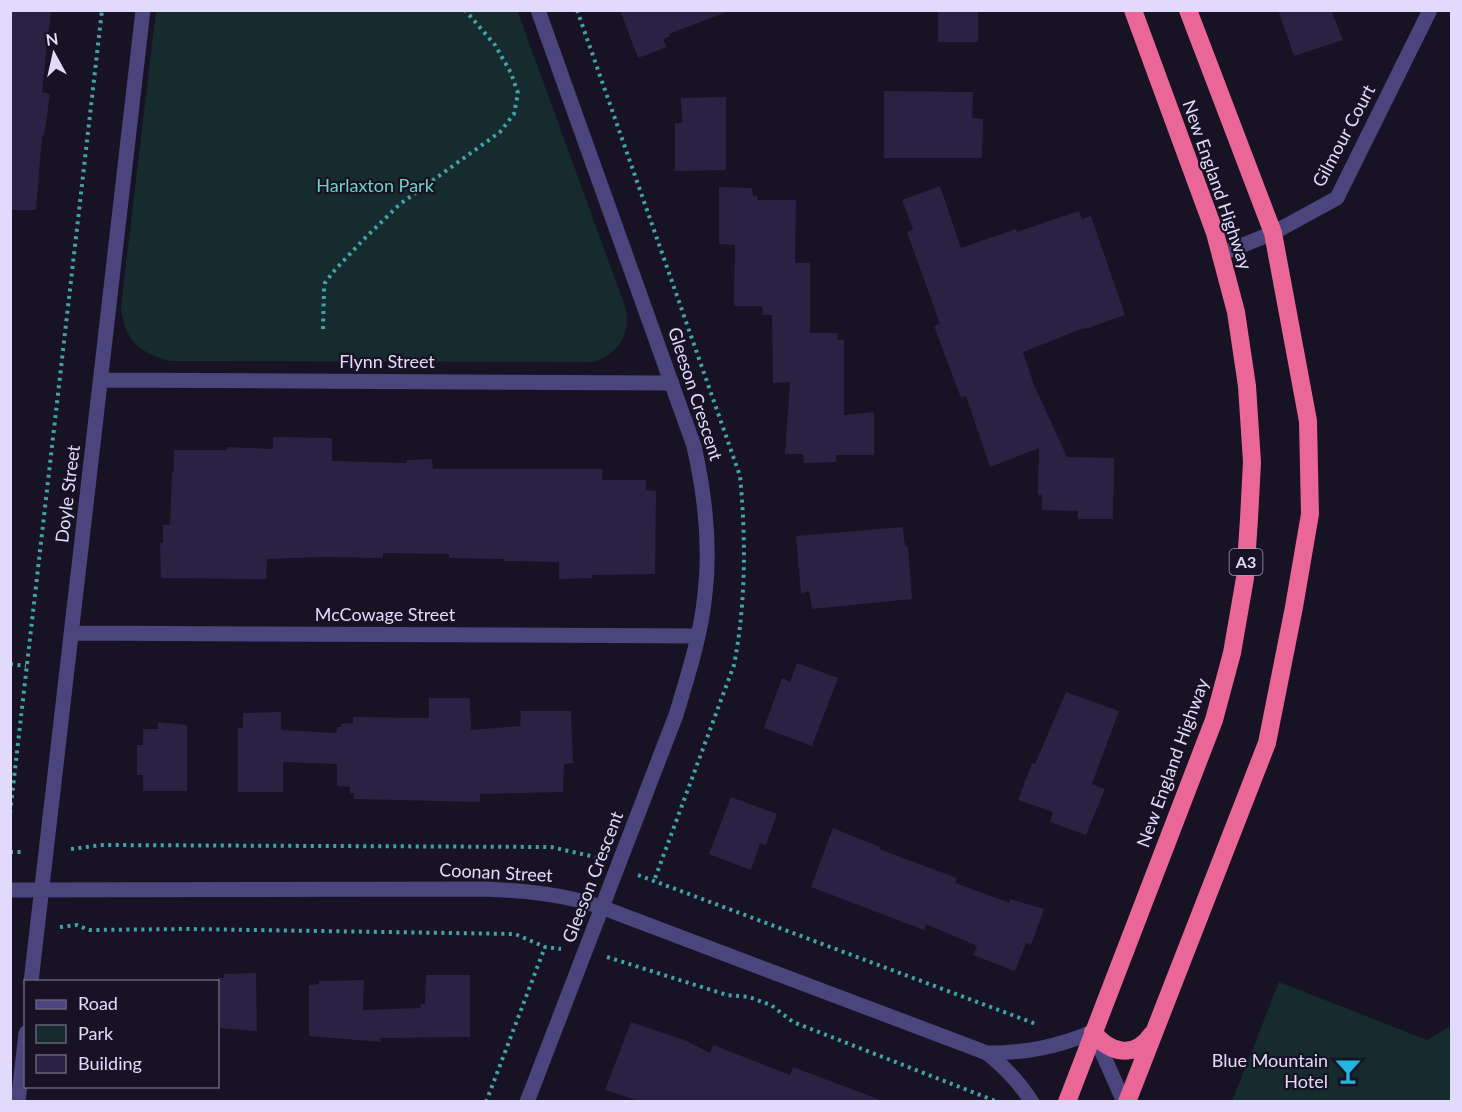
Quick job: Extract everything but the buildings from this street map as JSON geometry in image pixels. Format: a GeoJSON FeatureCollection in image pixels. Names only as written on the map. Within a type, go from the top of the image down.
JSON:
{"type":"FeatureCollection","features":[{"type":"Feature","properties":{"kind":"highway","name":"New England Highway"},"geometry":{"type":"LineString","coordinates":[[1067,1101],[1214,720],[1232,653],[1245,578],[1252,462],[1247,386],[1236,312],[1215,233],[1133,10]]}},
{"type":"Feature","properties":{"kind":"highway","name":"New England Highway"},"geometry":{"type":"LineString","coordinates":[[1125,1101],[1267,743],[1310,514],[1308,422],[1273,233],[1188,10]]}},
{"type":"Feature","properties":{"kind":"highway"},"geometry":{"type":"LineString","coordinates":[[1093,1032],[1101,1042],[1112,1049],[1124,1051],[1145,1044],[1157,1025]]}},
{"type":"Feature","properties":{"kind":"street","name":"Doyle Street"},"geometry":{"type":"LineString","coordinates":[[32,980],[143,10]]}},
{"type":"Feature","properties":{"kind":"street","name":"Gleeson Crescent"},"geometry":{"type":"LineString","coordinates":[[527,1101],[676,715],[698,636],[705,593],[707,537],[705,503],[694,447],[538,10]]}},
{"type":"Feature","properties":{"kind":"street","name":"Gilmour Court"},"geometry":{"type":"LineString","coordinates":[[1221,254],[1273,233],[1337,198],[1430,10]]}},
{"type":"Feature","properties":{"kind":"street","name":"Flynn Street"},"geometry":{"type":"LineString","coordinates":[[101,380],[672,383]]}},
{"type":"Feature","properties":{"kind":"street","name":"McCowage Street"},"geometry":{"type":"LineString","coordinates":[[71,633],[698,636]]}},
{"type":"Feature","properties":{"kind":"street","name":"Coonan Street"},"geometry":{"type":"LineString","coordinates":[[10,890],[496,890],[553,895],[601,908],[987,1053],[1006,1068],[1032,1101]]}},
{"type":"Feature","properties":{"kind":"street","name":"Coonan Street"},"geometry":{"type":"LineString","coordinates":[[987,1053],[1040,1050],[1067,1043],[1093,1032]]}},
{"type":"Feature","properties":{"kind":"street"},"geometry":{"type":"LineString","coordinates":[[1093,1032],[1125,1101]]}},
{"type":"Feature","properties":{"kind":"street"},"geometry":{"type":"LineString","coordinates":[[18,1101],[24,1050]]}},
{"type":"Feature","properties":{"kind":"path"},"geometry":{"type":"LineString","coordinates":[[10,813],[102,10]]}},
{"type":"Feature","properties":{"kind":"path"},"geometry":{"type":"LineString","coordinates":[[323,329],[324,290],[333,272],[400,204],[500,132],[514,114],[518,93],[511,74],[495,45],[465,10]]}},
{"type":"Feature","properties":{"kind":"path"},"geometry":{"type":"LineString","coordinates":[[10,664],[26,666]]}},
{"type":"Feature","properties":{"kind":"path"},"geometry":{"type":"LineString","coordinates":[[38,928],[77,925],[88,930],[188,929],[515,934],[545,947],[619,959],[727,995],[749,997],[771,1005],[793,1022],[998,1101]]}},
{"type":"Feature","properties":{"kind":"path"},"geometry":{"type":"LineString","coordinates":[[486,1101],[545,947]]}},
{"type":"Feature","properties":{"kind":"green space","name":"Harlaxton Park"},"geometry":{"type":"Polygon","coordinates":[[[517,10],[626,309],[624,335],[610,354],[594,362],[171,361],[150,354],[135,343],[125,328],[121,306],[156,11],[517,10]]]}},
{"type":"Feature","properties":{"kind":"green space","name":"Blue Mountain Hotel"},"geometry":{"type":"Polygon","coordinates":[[[1279,982],[1427,1040],[1451,1026],[1451,1101],[1232,1101],[1279,982]]]}},
{"type":"Feature","properties":{"kind":"place","name":"Blue Mountain Hotel"},"geometry":{"type":"Point","coordinates":[1348,1071]}}]}
